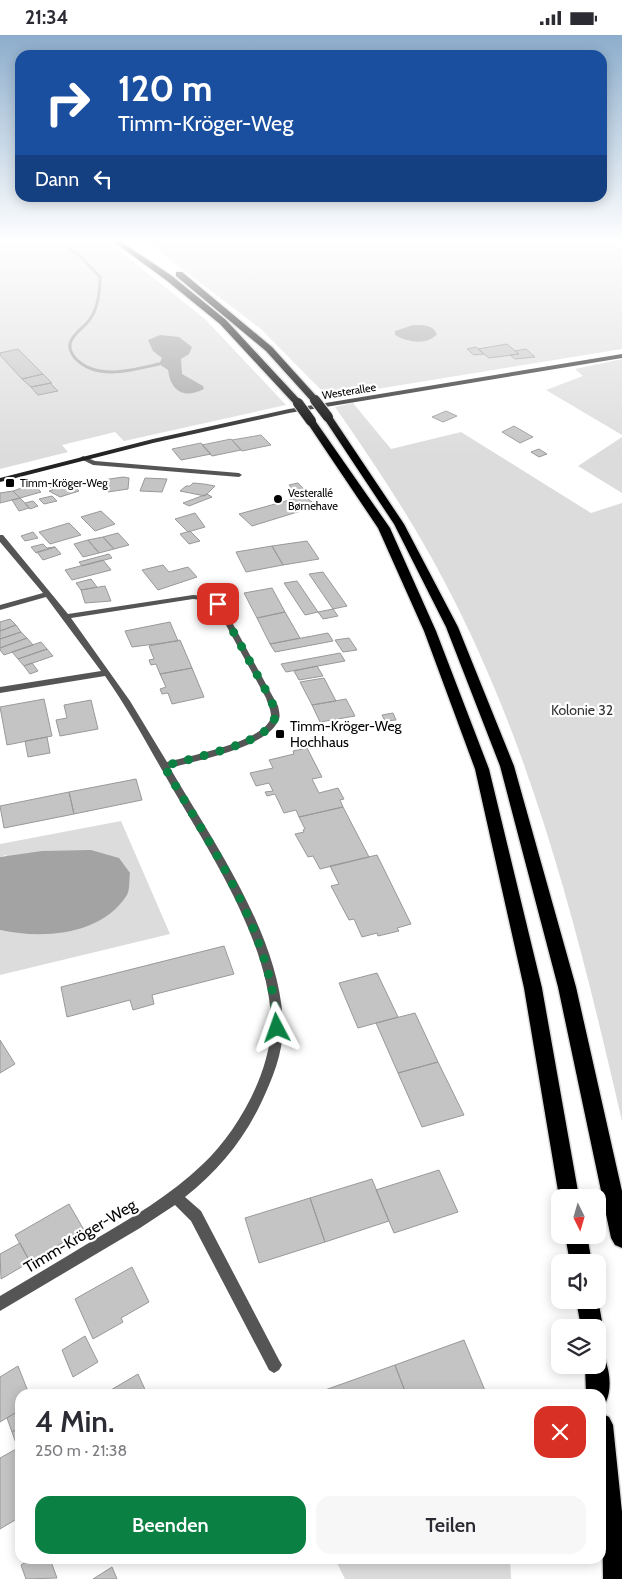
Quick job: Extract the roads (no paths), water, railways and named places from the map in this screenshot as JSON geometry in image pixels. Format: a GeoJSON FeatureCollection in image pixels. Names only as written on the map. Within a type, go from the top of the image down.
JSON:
{"type":"FeatureCollection","features":[{"type":"Feature","properties":{"kind":"highway"},"geometry":{"type":"LineString","coordinates":[[208,311],[222,323],[298,403],[311,421],[384,529],[430,631],[482,769],[533,988],[569,1189]]}},
{"type":"Feature","properties":{"kind":"highway"},"geometry":{"type":"LineString","coordinates":[[225,311],[270,349],[328,417],[399,523],[452,627],[507,766],[567,987],[622,1238]]}},
{"type":"Feature","properties":{"kind":"highway"},"geometry":{"type":"LineString","coordinates":[[597,1374],[598,1389]]}},
{"type":"Feature","properties":{"kind":"highway"},"geometry":{"type":"LineString","coordinates":[[606,1476],[616,1579]]}},
{"type":"Feature","properties":{"kind":"street","name":"Westerallee"},"geometry":{"type":"LineString","coordinates":[[0,480],[83,458],[289,411],[622,356]]}},
{"type":"Feature","properties":{"kind":"street"},"geometry":{"type":"LineString","coordinates":[[83,458],[93,463],[239,475]]}},
{"type":"Feature","properties":{"kind":"street","name":"Timm-Kröger-Weg"},"geometry":{"type":"LineString","coordinates":[[0,537],[48,594],[107,673],[224,868],[250,921],[271,978],[277,1028],[271,1059],[253,1105],[237,1135],[214,1161],[176,1197],[136,1224],[0,1304]]}},
{"type":"Feature","properties":{"kind":"street"},"geometry":{"type":"LineString","coordinates":[[0,608],[48,594]]}},
{"type":"Feature","properties":{"kind":"street"},"geometry":{"type":"LineString","coordinates":[[66,617],[193,597],[212,599],[218,604],[270,698],[275,710],[274,721],[265,732],[246,742],[164,766]]}},
{"type":"Feature","properties":{"kind":"street"},"geometry":{"type":"LineString","coordinates":[[0,690],[107,673]]}},
{"type":"Feature","properties":{"kind":"street"},"geometry":{"type":"LineString","coordinates":[[176,1197],[196,1216],[274,1365]]}},
{"type":"Feature","properties":{"kind":"waterway"},"geometry":{"type":"LineString","coordinates":[[94,311],[70,343],[70,350],[75,358],[84,365],[104,372],[127,371],[159,364]]}},
{"type":"Feature","properties":{"kind":"place","name":"Timm-Kröger-Weg"},"geometry":{"type":"Point","coordinates":[10,483]}},
{"type":"Feature","properties":{"kind":"place","name":"Vesterallé Børnehave"},"geometry":{"type":"Point","coordinates":[278,499]}},
{"type":"Feature","properties":{"kind":"place","name":"Timm-Kröger-Weg Hochhaus"},"geometry":{"type":"Point","coordinates":[280,734]}},
{"type":"Feature","properties":{"kind":"park label","name":"Kolonie 32"},"geometry":{"type":"Point","coordinates":[582,710]}}]}
